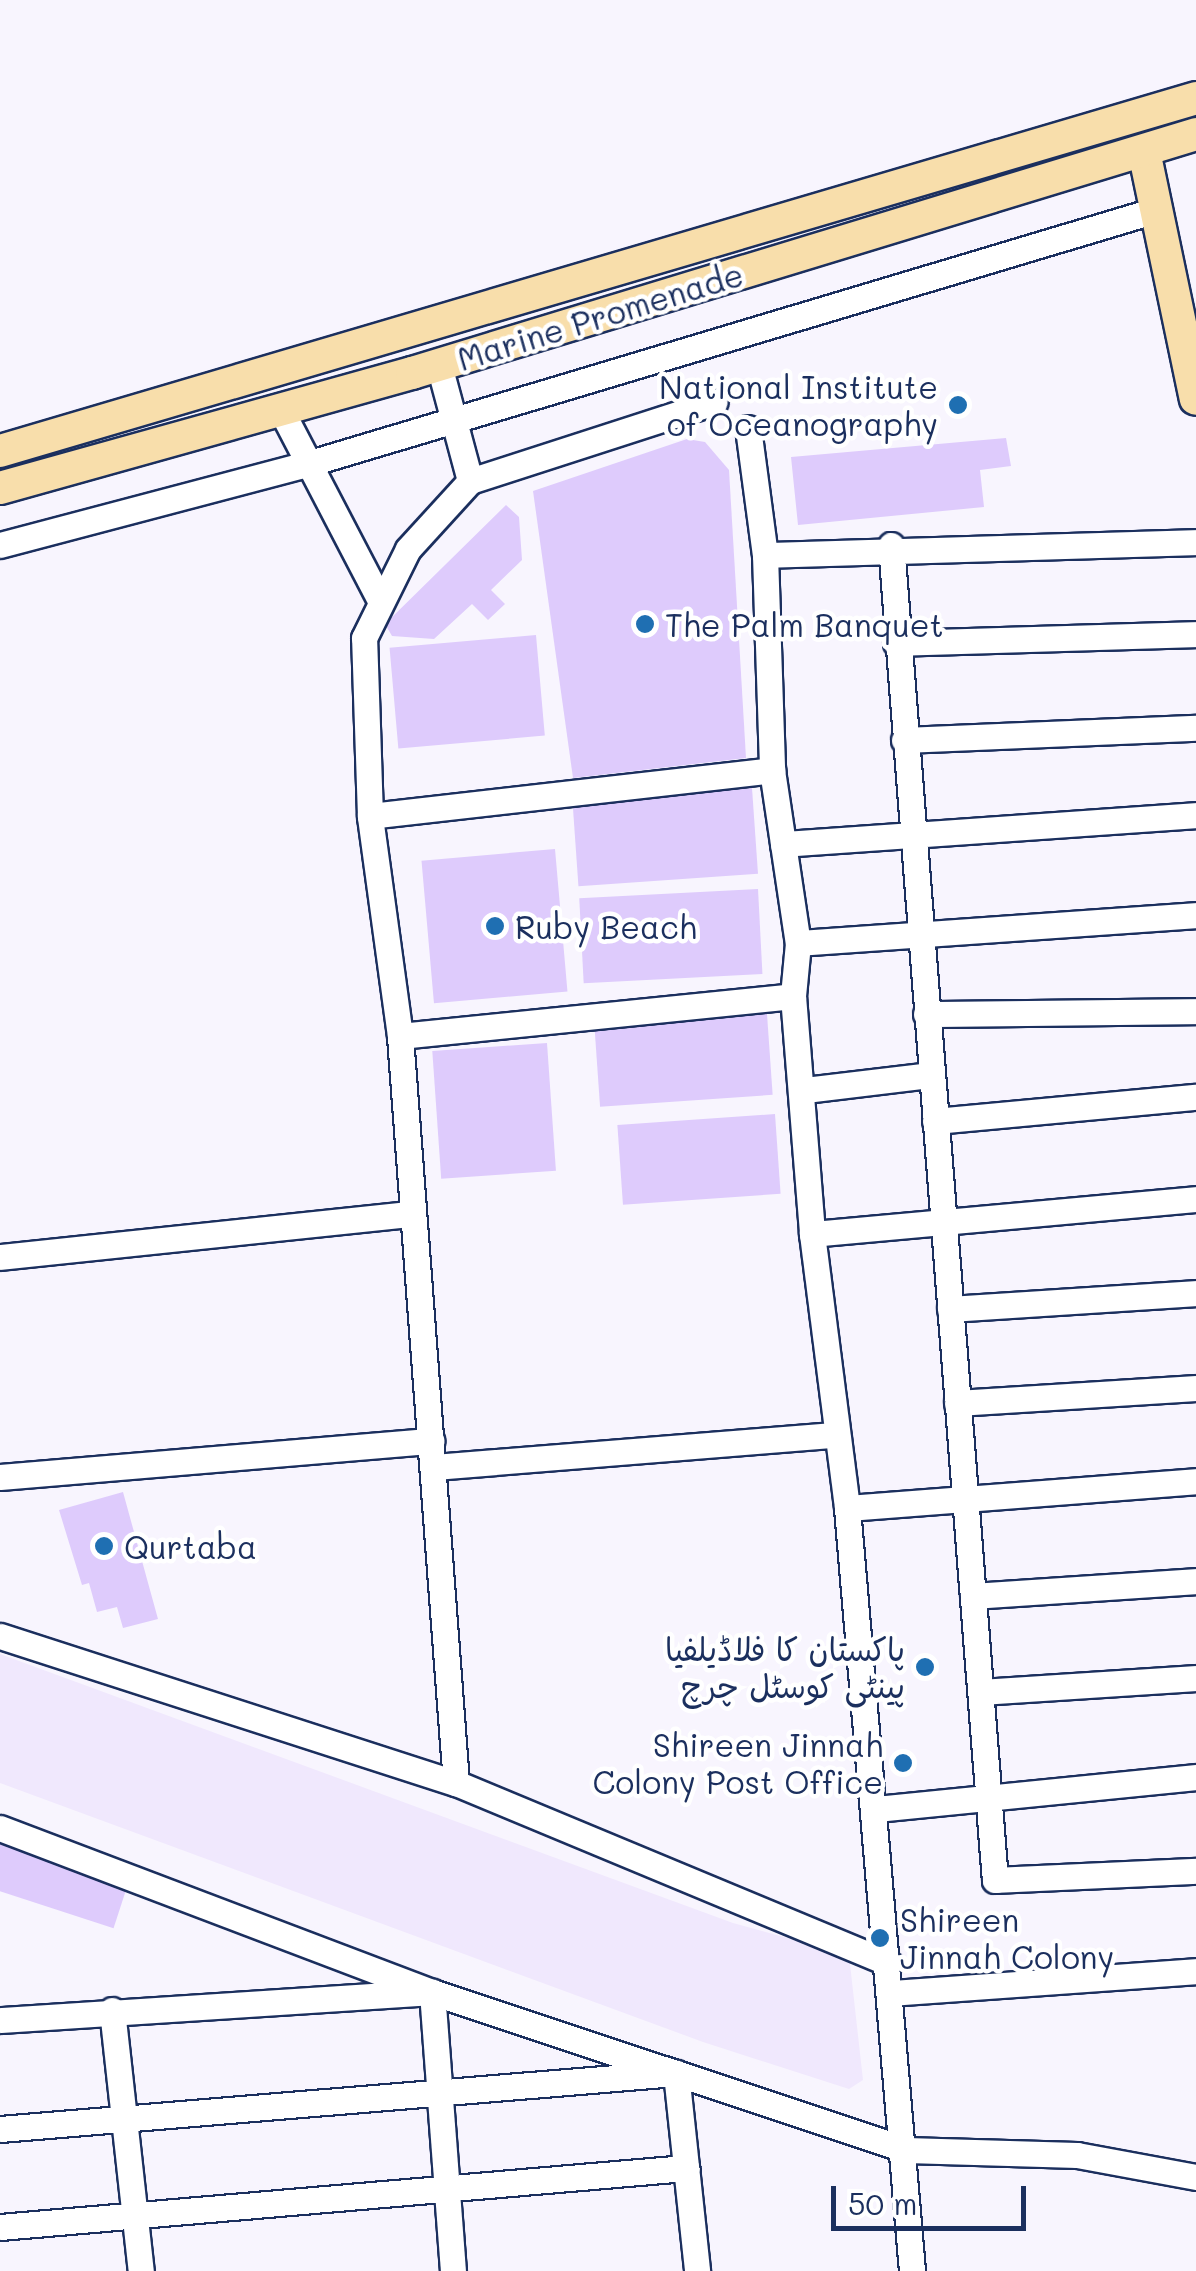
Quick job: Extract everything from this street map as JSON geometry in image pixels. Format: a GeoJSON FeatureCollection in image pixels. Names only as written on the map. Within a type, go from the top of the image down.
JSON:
{"type":"FeatureCollection","features":[{"type":"Feature","properties":{"kind":"main road","name":"Marine Promenade"},"geometry":{"type":"LineString","coordinates":[[0,451],[1196,98]]}},
{"type":"Feature","properties":{"kind":"main road","name":"Marine Promenade"},"geometry":{"type":"LineString","coordinates":[[0,488],[439,365],[1196,134]]}},
{"type":"Feature","properties":{"kind":"main road"},"geometry":{"type":"LineString","coordinates":[[1144,151],[1196,399]]}},
{"type":"Feature","properties":{"kind":"street"},"geometry":{"type":"LineString","coordinates":[[0,544],[307,464],[1158,208]]}},
{"type":"Feature","properties":{"kind":"street"},"geometry":{"type":"LineString","coordinates":[[439,365],[450,418],[470,481]]}},
{"type":"Feature","properties":{"kind":"street"},"geometry":{"type":"LineString","coordinates":[[456,1783],[400,1036],[370,816],[360,687],[378,598],[408,549],[470,481],[715,402]]}},
{"type":"Feature","properties":{"kind":"street"},"geometry":{"type":"LineString","coordinates":[[282,410],[378,598]]}},
{"type":"Feature","properties":{"kind":"street"},"geometry":{"type":"LineString","coordinates":[[748,428],[766,555],[772,770],[798,943],[794,996],[805,1090],[812,1234],[834,1435],[848,1508],[906,2150],[912,2271]]}},
{"type":"Feature","properties":{"kind":"street"},"geometry":{"type":"LineString","coordinates":[[766,555],[891,545],[1196,542]]}},
{"type":"Feature","properties":{"kind":"street"},"geometry":{"type":"LineString","coordinates":[[891,545],[995,1880],[1196,1871]]}},
{"type":"Feature","properties":{"kind":"street"},"geometry":{"type":"LineString","coordinates":[[896,642],[1196,634]]}},
{"type":"Feature","properties":{"kind":"street"},"geometry":{"type":"LineString","coordinates":[[904,740],[1196,728]]}},
{"type":"Feature","properties":{"kind":"street"},"geometry":{"type":"LineString","coordinates":[[370,816],[772,770]]}},
{"type":"Feature","properties":{"kind":"street"},"geometry":{"type":"LineString","coordinates":[[783,844],[1196,815]]}},
{"type":"Feature","properties":{"kind":"street"},"geometry":{"type":"LineString","coordinates":[[798,943],[1196,915]]}},
{"type":"Feature","properties":{"kind":"street"},"geometry":{"type":"LineString","coordinates":[[400,1036],[794,996]]}},
{"type":"Feature","properties":{"kind":"street"},"geometry":{"type":"LineString","coordinates":[[926,1014],[1196,1011]]}},
{"type":"Feature","properties":{"kind":"street"},"geometry":{"type":"LineString","coordinates":[[805,1090],[931,1076]]}},
{"type":"Feature","properties":{"kind":"street"},"geometry":{"type":"LineString","coordinates":[[934,1121],[1196,1097]]}},
{"type":"Feature","properties":{"kind":"street"},"geometry":{"type":"LineString","coordinates":[[812,1234],[1196,1199]]}},
{"type":"Feature","properties":{"kind":"street"},"geometry":{"type":"LineString","coordinates":[[0,1257],[411,1214]]}},
{"type":"Feature","properties":{"kind":"street"},"geometry":{"type":"LineString","coordinates":[[950,1310],[1196,1293]]}},
{"type":"Feature","properties":{"kind":"street"},"geometry":{"type":"LineString","coordinates":[[957,1403],[1196,1388]]}},
{"type":"Feature","properties":{"kind":"street"},"geometry":{"type":"LineString","coordinates":[[434,1467],[834,1435]]}},
{"type":"Feature","properties":{"kind":"street"},"geometry":{"type":"LineString","coordinates":[[0,1476],[432,1440]]}},
{"type":"Feature","properties":{"kind":"street"},"geometry":{"type":"LineString","coordinates":[[848,1508],[1196,1481]]}},
{"type":"Feature","properties":{"kind":"street"},"geometry":{"type":"LineString","coordinates":[[972,1596],[1196,1580]]}},
{"type":"Feature","properties":{"kind":"street"},"geometry":{"type":"LineString","coordinates":[[0,1636],[456,1783],[889,1963]]}},
{"type":"Feature","properties":{"kind":"street"},"geometry":{"type":"LineString","coordinates":[[980,1692],[1196,1678]]}},
{"type":"Feature","properties":{"kind":"street"},"geometry":{"type":"LineString","coordinates":[[876,1809],[988,1792],[1196,1777]]}},
{"type":"Feature","properties":{"kind":"street"},"geometry":{"type":"LineString","coordinates":[[0,1828],[432,1992],[906,2150],[1076,2154],[1196,2176]]}},
{"type":"Feature","properties":{"kind":"street"},"geometry":{"type":"LineString","coordinates":[[891,1993],[1196,1971]]}},
{"type":"Feature","properties":{"kind":"street"},"geometry":{"type":"LineString","coordinates":[[0,2020],[432,1992]]}},
{"type":"Feature","properties":{"kind":"street"},"geometry":{"type":"LineString","coordinates":[[432,1992],[453,2271]]}},
{"type":"Feature","properties":{"kind":"street"},"geometry":{"type":"LineString","coordinates":[[112,2010],[141,2271]]}},
{"type":"Feature","properties":{"kind":"street"},"geometry":{"type":"LineString","coordinates":[[0,2130],[676,2073]]}},
{"type":"Feature","properties":{"kind":"street"},"geometry":{"type":"LineString","coordinates":[[676,2073],[697,2271],[686,2271]]}},
{"type":"Feature","properties":{"kind":"street"},"geometry":{"type":"LineString","coordinates":[[0,2227],[686,2168]]}},
{"type":"Feature","properties":{"kind":"shaded area"},"geometry":{"type":"Polygon","coordinates":[[[0,1654],[733,1923],[849,1955],[863,2080],[849,2089],[703,2042],[0,1783],[0,1654]]]}},
{"type":"Feature","properties":{"kind":"building"},"geometry":{"type":"Polygon","coordinates":[[[1006,438],[1011,466],[980,470],[984,507],[798,525],[791,457],[1006,438]]]}},
{"type":"Feature","properties":{"kind":"building","name":"The Palm Banquet"},"geometry":{"type":"Polygon","coordinates":[[[687,439],[705,442],[729,470],[746,758],[573,778],[533,491],[687,439]]]}},
{"type":"Feature","properties":{"kind":"building"},"geometry":{"type":"Polygon","coordinates":[[[506,505],[519,517],[522,560],[491,590],[505,604],[488,620],[472,604],[434,639],[392,636],[385,624],[506,505]]]}},
{"type":"Feature","properties":{"kind":"building"},"geometry":{"type":"Polygon","coordinates":[[[536,635],[545,736],[398,748],[390,648],[536,635]]]}},
{"type":"Feature","properties":{"kind":"building"},"geometry":{"type":"Polygon","coordinates":[[[752,788],[758,874],[578,886],[572,801],[752,788]]]}},
{"type":"Feature","properties":{"kind":"building","name":"Ruby Beach"},"geometry":{"type":"Polygon","coordinates":[[[555,849],[567,991],[434,1003],[422,861],[555,849]]]}},
{"type":"Feature","properties":{"kind":"building"},"geometry":{"type":"Polygon","coordinates":[[[758,889],[762,974],[584,983],[579,898],[758,889]]]}},
{"type":"Feature","properties":{"kind":"building"},"geometry":{"type":"Polygon","coordinates":[[[767,1014],[773,1095],[600,1107],[594,1026],[767,1014]]]}},
{"type":"Feature","properties":{"kind":"building"},"geometry":{"type":"Polygon","coordinates":[[[547,1043],[556,1171],[441,1179],[432,1051],[547,1043]]]}},
{"type":"Feature","properties":{"kind":"building"},"geometry":{"type":"Polygon","coordinates":[[[775,1114],[781,1194],[623,1205],[617,1125],[775,1114]]]}},
{"type":"Feature","properties":{"kind":"building","name":"Qurtaba"},"geometry":{"type":"Polygon","coordinates":[[[123,1492],[158,1619],[123,1628],[117,1607],[97,1612],[89,1583],[82,1585],[59,1510],[123,1492]]]}},
{"type":"Feature","properties":{"kind":"building"},"geometry":{"type":"Polygon","coordinates":[[[0,1844],[127,1885],[114,1928],[0,1891],[0,1844]]]}},
{"type":"Feature","properties":{"kind":"place","name":"National Institute of Oceanography"},"geometry":{"type":"Point","coordinates":[958,405]}},
{"type":"Feature","properties":{"kind":"place","name":"The Palm Banquet"},"geometry":{"type":"Point","coordinates":[645,624]}},
{"type":"Feature","properties":{"kind":"place","name":"Ruby Beach"},"geometry":{"type":"Point","coordinates":[495,926]}},
{"type":"Feature","properties":{"kind":"place","name":"Qurtaba"},"geometry":{"type":"Point","coordinates":[104,1546]}},
{"type":"Feature","properties":{"kind":"place","name":"پاکستان کا فلاڈیلفیا پینٹی کوسٹل چرچ"},"geometry":{"type":"Point","coordinates":[925,1667]}},
{"type":"Feature","properties":{"kind":"place","name":"Shireen Jinnah Colony Post Office"},"geometry":{"type":"Point","coordinates":[903,1763]}},
{"type":"Feature","properties":{"kind":"place","name":"Shireen Jinnah Colony"},"geometry":{"type":"Point","coordinates":[880,1938]}}]}
